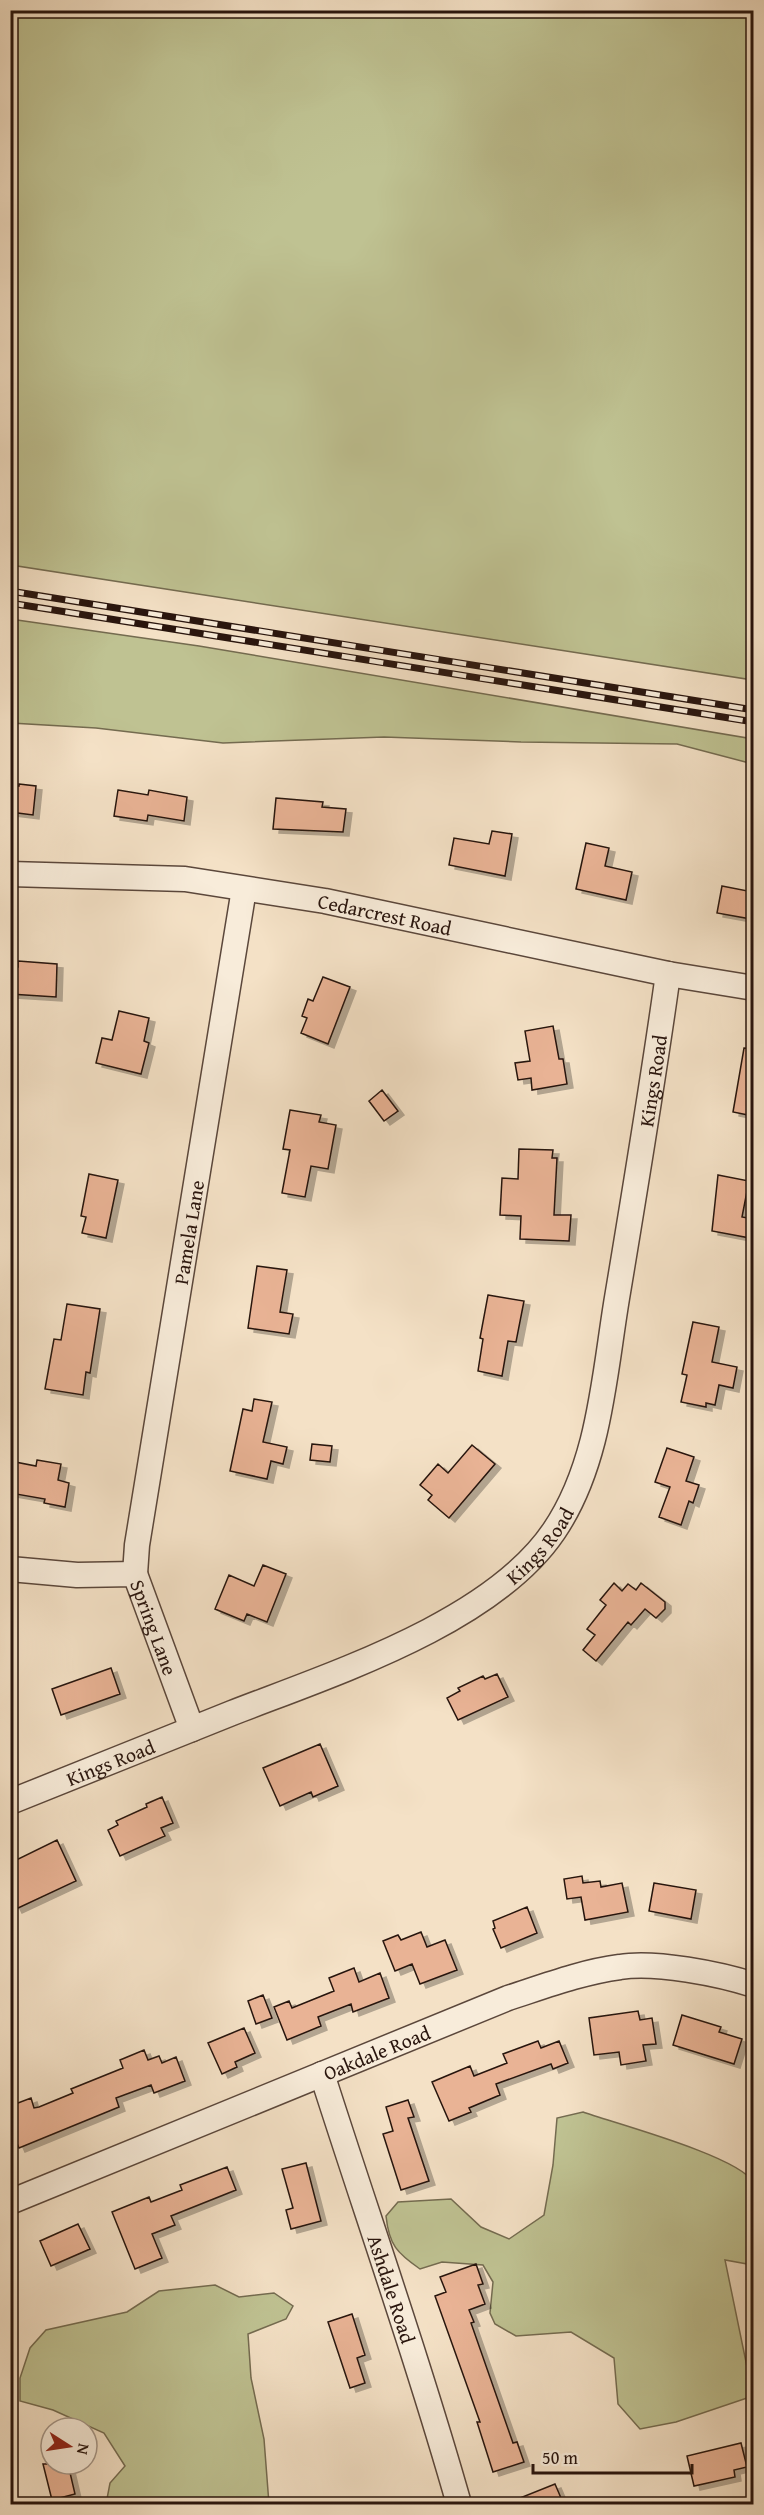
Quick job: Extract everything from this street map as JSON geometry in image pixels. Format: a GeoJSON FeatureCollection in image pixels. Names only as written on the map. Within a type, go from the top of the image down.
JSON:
{"type":"FeatureCollection","features":[{"type":"Feature","properties":{"kind":"street","name":"Cedarcrest Road"},"geometry":{"type":"LineString","coordinates":[[10,874],[185,879],[325,901],[668,974],[753,988]]}},
{"type":"Feature","properties":{"kind":"street","name":"Pamela Lane"},"geometry":{"type":"LineString","coordinates":[[135,1574],[139,1533],[244,889]]}},
{"type":"Feature","properties":{"kind":"street","name":"Kings Road"},"geometry":{"type":"LineString","coordinates":[[10,1802],[374,1657],[459,1613],[501,1587],[552,1534],[574,1498],[600,1412],[638,1180],[668,974]]}},
{"type":"Feature","properties":{"kind":"street","name":"Spring Lane"},"geometry":{"type":"LineString","coordinates":[[10,1569],[77,1575],[135,1574],[192,1729]]}},
{"type":"Feature","properties":{"kind":"street","name":"Oakdale Road"},"geometry":{"type":"LineString","coordinates":[[10,2202],[508,1998],[590,1972],[623,1966],[670,1968],[736,1979],[753,1985]]}},
{"type":"Feature","properties":{"kind":"street","name":"Ashdale Road"},"geometry":{"type":"LineString","coordinates":[[322,2074],[382,2265],[428,2393],[459,2505]]}},
{"type":"Feature","properties":{"kind":"green space"},"geometry":{"type":"Polygon","coordinates":[[[10,11],[753,11],[753,680],[11,565],[10,11]]]}},
{"type":"Feature","properties":{"kind":"green space"},"geometry":{"type":"Polygon","coordinates":[[[10,619],[199,646],[753,739],[753,764],[677,744],[384,737],[223,743],[96,728],[11,723],[10,619]]]}},
{"type":"Feature","properties":{"kind":"green space"},"geometry":{"type":"Polygon","coordinates":[[[583,2112],[702,2152],[743,2172],[753,2182],[753,2265],[725,2260],[753,2396],[676,2422],[640,2429],[618,2404],[614,2358],[571,2332],[516,2336],[495,2324],[490,2313],[493,2282],[483,2265],[442,2262],[420,2269],[400,2253],[392,2241],[386,2216],[398,2202],[451,2199],[481,2227],[509,2239],[544,2215],[553,2165],[557,2118],[583,2112]]]}},
{"type":"Feature","properties":{"kind":"green space"},"geometry":{"type":"Polygon","coordinates":[[[215,2285],[239,2297],[274,2293],[293,2306],[286,2319],[248,2334],[251,2378],[264,2439],[269,2504],[106,2504],[110,2483],[125,2466],[104,2433],[99,2431],[99,2416],[66,2416],[20,2401],[20,2378],[30,2348],[46,2330],[127,2312],[159,2291],[215,2285]]]}},
{"type":"Feature","properties":{"kind":"building"},"geometry":{"type":"Polygon","coordinates":[[[19,784],[36,786],[33,815],[10,812],[10,786],[19,786],[19,784]]]}},
{"type":"Feature","properties":{"kind":"building"},"geometry":{"type":"Polygon","coordinates":[[[118,790],[148,795],[149,790],[187,797],[184,821],[148,815],[147,821],[114,816],[118,790]]]}},
{"type":"Feature","properties":{"kind":"building"},"geometry":{"type":"Polygon","coordinates":[[[276,798],[323,802],[322,807],[346,809],[343,832],[273,829],[276,798]]]}},
{"type":"Feature","properties":{"kind":"building"},"geometry":{"type":"Polygon","coordinates":[[[492,831],[512,834],[505,876],[449,865],[454,838],[489,844],[492,831]]]}},
{"type":"Feature","properties":{"kind":"building"},"geometry":{"type":"Polygon","coordinates":[[[586,843],[609,848],[605,866],[632,872],[626,900],[576,889],[586,843]]]}},
{"type":"Feature","properties":{"kind":"building"},"geometry":{"type":"Polygon","coordinates":[[[722,886],[753,892],[751,919],[717,913],[722,886]]]}},
{"type":"Feature","properties":{"kind":"building"},"geometry":{"type":"Polygon","coordinates":[[[18,961],[57,964],[56,997],[10,994],[10,966],[18,967],[18,961]]]}},
{"type":"Feature","properties":{"kind":"building"},"geometry":{"type":"Polygon","coordinates":[[[323,977],[350,987],[328,1044],[301,1033],[307,1018],[302,1016],[308,999],[313,1001],[323,977]]]}},
{"type":"Feature","properties":{"kind":"building"},"geometry":{"type":"Polygon","coordinates":[[[119,1011],[149,1018],[144,1041],[149,1043],[141,1074],[96,1063],[102,1038],[112,1040],[119,1011]]]}},
{"type":"Feature","properties":{"kind":"building"},"geometry":{"type":"Polygon","coordinates":[[[553,1026],[559,1059],[563,1059],[567,1084],[532,1090],[531,1078],[518,1080],[515,1063],[530,1061],[525,1031],[553,1026]]]}},
{"type":"Feature","properties":{"kind":"building"},"geometry":{"type":"Polygon","coordinates":[[[744,1048],[753,1049],[753,1116],[733,1112],[744,1048]]]}},
{"type":"Feature","properties":{"kind":"building"},"geometry":{"type":"Polygon","coordinates":[[[382,1090],[398,1111],[384,1121],[369,1101],[382,1090]]]}},
{"type":"Feature","properties":{"kind":"building"},"geometry":{"type":"Polygon","coordinates":[[[290,1110],[321,1115],[319,1122],[336,1125],[328,1169],[311,1166],[305,1197],[282,1193],[290,1150],[283,1149],[290,1110]]]}},
{"type":"Feature","properties":{"kind":"building"},"geometry":{"type":"Polygon","coordinates":[[[519,1149],[553,1150],[552,1158],[557,1158],[554,1215],[571,1215],[569,1241],[520,1239],[521,1216],[500,1215],[502,1178],[518,1179],[519,1149]]]}},
{"type":"Feature","properties":{"kind":"building"},"geometry":{"type":"Polygon","coordinates":[[[89,1174],[118,1180],[106,1238],[82,1233],[86,1217],[81,1216],[89,1174]]]}},
{"type":"Feature","properties":{"kind":"building"},"geometry":{"type":"Polygon","coordinates":[[[718,1175],[749,1181],[742,1217],[753,1219],[750,1238],[712,1231],[718,1175]]]}},
{"type":"Feature","properties":{"kind":"building"},"geometry":{"type":"Polygon","coordinates":[[[257,1266],[287,1270],[280,1312],[293,1314],[289,1334],[248,1328],[257,1266]]]}},
{"type":"Feature","properties":{"kind":"building"},"geometry":{"type":"Polygon","coordinates":[[[488,1295],[524,1301],[516,1342],[508,1341],[502,1376],[478,1371],[483,1339],[480,1338],[488,1295]]]}},
{"type":"Feature","properties":{"kind":"building"},"geometry":{"type":"Polygon","coordinates":[[[67,1304],[100,1309],[90,1373],[86,1372],[83,1395],[45,1389],[54,1339],[61,1340],[67,1304]]]}},
{"type":"Feature","properties":{"kind":"building"},"geometry":{"type":"Polygon","coordinates":[[[693,1322],[719,1327],[712,1362],[737,1367],[733,1388],[719,1385],[715,1405],[706,1403],[706,1407],[681,1402],[687,1375],[682,1374],[693,1322]]]}},
{"type":"Feature","properties":{"kind":"building"},"geometry":{"type":"Polygon","coordinates":[[[254,1399],[272,1402],[263,1442],[287,1447],[283,1464],[271,1461],[267,1479],[230,1471],[243,1409],[252,1411],[254,1399]]]}},
{"type":"Feature","properties":{"kind":"building"},"geometry":{"type":"Polygon","coordinates":[[[312,1444],[332,1446],[330,1462],[310,1460],[312,1444]]]}},
{"type":"Feature","properties":{"kind":"building"},"geometry":{"type":"Polygon","coordinates":[[[472,1445],[495,1464],[449,1518],[428,1500],[432,1495],[420,1485],[438,1464],[448,1473],[472,1445]]]}},
{"type":"Feature","properties":{"kind":"building"},"geometry":{"type":"Polygon","coordinates":[[[667,1448],[694,1457],[686,1481],[699,1485],[693,1503],[689,1501],[681,1525],[659,1517],[670,1487],[655,1482],[667,1448]]]}},
{"type":"Feature","properties":{"kind":"building"},"geometry":{"type":"Polygon","coordinates":[[[37,1460],[61,1464],[58,1480],[69,1483],[65,1507],[44,1503],[45,1499],[10,1493],[15,1462],[36,1466],[37,1460]]]}},
{"type":"Feature","properties":{"kind":"building"},"geometry":{"type":"Polygon","coordinates":[[[263,1565],[286,1574],[267,1622],[247,1614],[244,1621],[215,1609],[229,1575],[254,1586],[263,1565]]]}},
{"type":"Feature","properties":{"kind":"building"},"geometry":{"type":"Polygon","coordinates":[[[614,1583],[622,1591],[628,1584],[636,1590],[641,1583],[665,1602],[665,1609],[656,1618],[645,1609],[631,1625],[628,1622],[596,1661],[583,1650],[595,1635],[587,1629],[606,1605],[600,1600],[614,1583]]]}},
{"type":"Feature","properties":{"kind":"building"},"geometry":{"type":"Polygon","coordinates":[[[111,1668],[120,1694],[61,1715],[52,1689],[111,1668]]]}},
{"type":"Feature","properties":{"kind":"building"},"geometry":{"type":"Polygon","coordinates":[[[497,1674],[508,1697],[458,1720],[447,1698],[460,1691],[458,1688],[483,1676],[485,1679],[497,1674]]]}},
{"type":"Feature","properties":{"kind":"building"},"geometry":{"type":"Polygon","coordinates":[[[320,1744],[338,1786],[313,1797],[311,1792],[280,1806],[263,1768],[320,1744]]]}},
{"type":"Feature","properties":{"kind":"building"},"geometry":{"type":"Polygon","coordinates":[[[162,1797],[173,1823],[161,1828],[165,1836],[120,1856],[108,1830],[118,1825],[116,1821],[147,1807],[146,1804],[162,1797]]]}},
{"type":"Feature","properties":{"kind":"building"},"geometry":{"type":"Polygon","coordinates":[[[57,1840],[76,1881],[16,1909],[10,1897],[10,1879],[17,1876],[10,1863],[57,1840]]]}},
{"type":"Feature","properties":{"kind":"building"},"geometry":{"type":"Polygon","coordinates":[[[582,1876],[583,1883],[600,1881],[601,1887],[622,1883],[628,1912],[585,1920],[581,1897],[567,1899],[564,1879],[582,1876]]]}},
{"type":"Feature","properties":{"kind":"building"},"geometry":{"type":"Polygon","coordinates":[[[654,1883],[696,1890],[691,1919],[649,1911],[654,1883]]]}},
{"type":"Feature","properties":{"kind":"building"},"geometry":{"type":"Polygon","coordinates":[[[527,1907],[537,1933],[501,1948],[493,1929],[495,1928],[493,1921],[527,1907]]]}},
{"type":"Feature","properties":{"kind":"building"},"geometry":{"type":"Polygon","coordinates":[[[421,1932],[427,1947],[445,1940],[457,1970],[420,1984],[412,1964],[395,1971],[383,1941],[398,1935],[401,1940],[421,1932]]]}},
{"type":"Feature","properties":{"kind":"building"},"geometry":{"type":"Polygon","coordinates":[[[354,1968],[359,1982],[380,1973],[389,1998],[353,2012],[351,2004],[318,2017],[321,2026],[287,2040],[274,2007],[289,2001],[292,2008],[334,1991],[329,1978],[354,1968]]]}},
{"type":"Feature","properties":{"kind":"building"},"geometry":{"type":"Polygon","coordinates":[[[263,1995],[272,2018],[256,2024],[248,2001],[263,1995]]]}},
{"type":"Feature","properties":{"kind":"building"},"geometry":{"type":"Polygon","coordinates":[[[638,2011],[640,2020],[652,2018],[656,2044],[643,2045],[646,2061],[621,2065],[619,2052],[594,2055],[589,2018],[638,2011]]]}},
{"type":"Feature","properties":{"kind":"building"},"geometry":{"type":"Polygon","coordinates":[[[682,2015],[721,2027],[719,2032],[742,2039],[734,2064],[673,2045],[682,2015]]]}},
{"type":"Feature","properties":{"kind":"building"},"geometry":{"type":"Polygon","coordinates":[[[244,2028],[255,2053],[235,2062],[237,2067],[222,2074],[208,2043],[244,2028]]]}},
{"type":"Feature","properties":{"kind":"building"},"geometry":{"type":"Polygon","coordinates":[[[538,2041],[541,2048],[559,2041],[568,2063],[553,2069],[551,2064],[496,2084],[500,2095],[469,2108],[471,2112],[449,2121],[432,2082],[470,2066],[474,2076],[507,2063],[503,2054],[538,2041]]]}},
{"type":"Feature","properties":{"kind":"building"},"geometry":{"type":"Polygon","coordinates":[[[144,2050],[148,2060],[159,2056],[162,2063],[176,2057],[185,2081],[154,2093],[151,2085],[116,2098],[119,2107],[19,2148],[10,2127],[10,2106],[31,2098],[34,2108],[39,2107],[73,2093],[71,2089],[123,2068],[120,2060],[144,2050]]]}},
{"type":"Feature","properties":{"kind":"building"},"geometry":{"type":"Polygon","coordinates":[[[408,2100],[414,2117],[408,2118],[429,2181],[401,2190],[383,2134],[393,2131],[386,2107],[408,2100]]]}},
{"type":"Feature","properties":{"kind":"building"},"geometry":{"type":"Polygon","coordinates":[[[306,2163],[321,2221],[291,2229],[286,2210],[293,2208],[282,2169],[306,2163]]]}},
{"type":"Feature","properties":{"kind":"building"},"geometry":{"type":"Polygon","coordinates":[[[227,2167],[236,2190],[171,2216],[175,2225],[152,2234],[162,2258],[135,2269],[112,2212],[149,2197],[151,2202],[182,2190],[180,2185],[227,2167]]]}},
{"type":"Feature","properties":{"kind":"building"},"geometry":{"type":"Polygon","coordinates":[[[78,2224],[90,2249],[51,2266],[40,2241],[78,2224]]]}},
{"type":"Feature","properties":{"kind":"building"},"geometry":{"type":"Polygon","coordinates":[[[476,2264],[483,2284],[478,2285],[485,2304],[469,2310],[474,2322],[471,2323],[513,2443],[517,2442],[524,2462],[493,2472],[477,2422],[480,2422],[435,2296],[446,2292],[440,2277],[476,2264]]]}},
{"type":"Feature","properties":{"kind":"building"},"geometry":{"type":"Polygon","coordinates":[[[352,2314],[365,2355],[357,2358],[365,2383],[350,2388],[328,2322],[352,2314]]]}},
{"type":"Feature","properties":{"kind":"building"},"geometry":{"type":"Polygon","coordinates":[[[741,2443],[747,2467],[734,2470],[735,2477],[694,2486],[687,2456],[741,2443]]]}},
{"type":"Feature","properties":{"kind":"building"},"geometry":{"type":"Polygon","coordinates":[[[46,2476],[71,2476],[75,2494],[52,2500],[46,2476]]]}},
{"type":"Feature","properties":{"kind":"building"},"geometry":{"type":"Polygon","coordinates":[[[555,2484],[564,2505],[505,2504],[555,2484]]]}},
{"type":"Feature","properties":{"kind":"railway"},"geometry":{"type":"LineString","coordinates":[[10,591],[754,710]]}},
{"type":"Feature","properties":{"kind":"railway"},"geometry":{"type":"LineString","coordinates":[[10,603],[754,722]]}}]}
